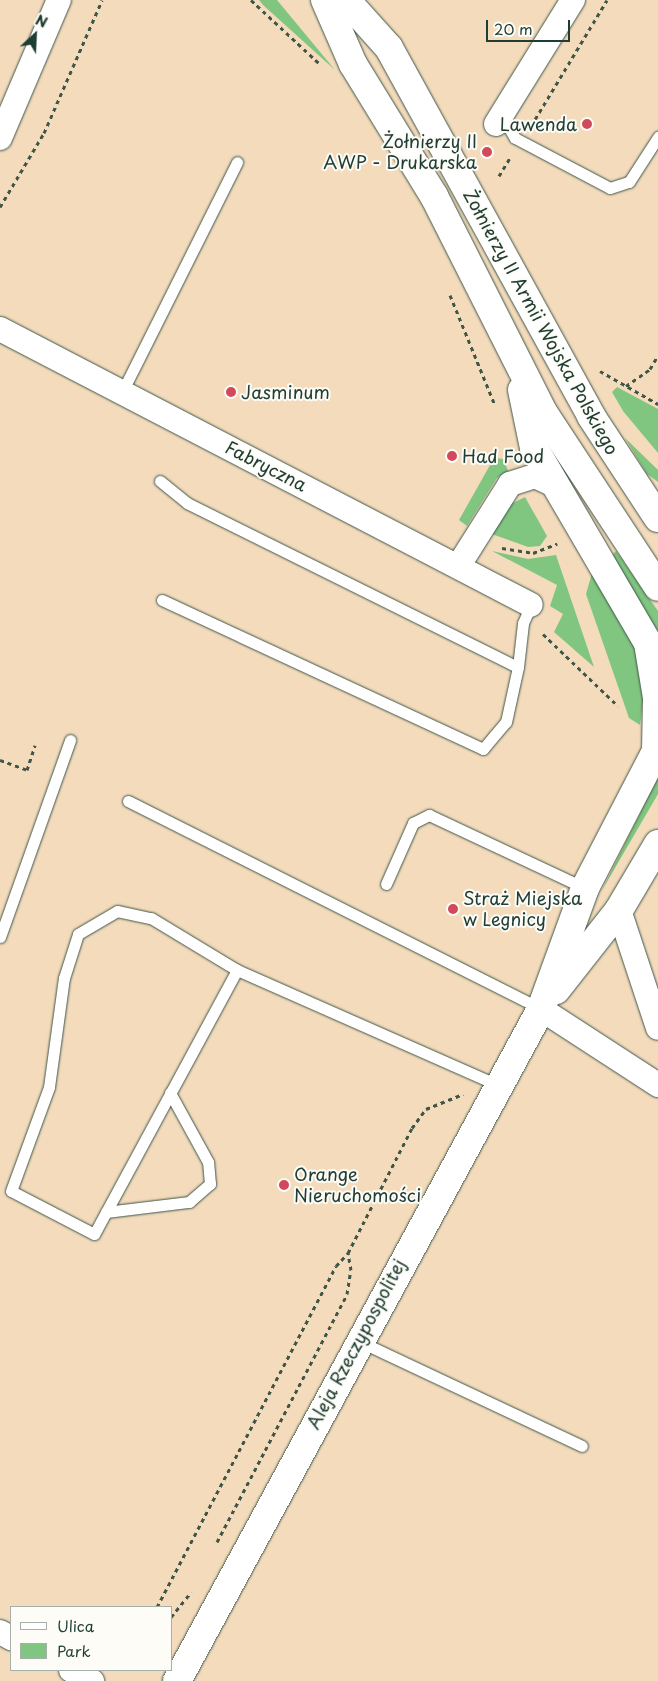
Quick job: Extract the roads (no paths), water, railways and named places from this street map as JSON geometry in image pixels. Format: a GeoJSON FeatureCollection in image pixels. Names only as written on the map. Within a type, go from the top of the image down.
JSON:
{"type":"FeatureCollection","features":[{"type":"Feature","properties":{"kind":"street"},"geometry":{"type":"LineString","coordinates":[[0,138],[60,0]]}},
{"type":"Feature","properties":{"kind":"street","name":"Żołnierzy II Armii Wojska Polskiego"},"geometry":{"type":"LineString","coordinates":[[325,0],[353,64],[434,196],[516,361],[562,443],[658,587]]}},
{"type":"Feature","properties":{"kind":"street","name":"Żołnierzy II Armii Wojska Polskiego"},"geometry":{"type":"LineString","coordinates":[[346,0],[389,48],[590,416],[657,516]]}},
{"type":"Feature","properties":{"kind":"street"},"geometry":{"type":"LineString","coordinates":[[499,120],[574,0]]}},
{"type":"Feature","properties":{"kind":"street","name":"Fabryczna"},"geometry":{"type":"LineString","coordinates":[[0,328],[459,565],[527,614]]}},
{"type":"Feature","properties":{"kind":"street"},"geometry":{"type":"LineString","coordinates":[[516,361],[534,448],[554,485],[640,623],[654,664],[657,749]]}},
{"type":"Feature","properties":{"kind":"street"},"geometry":{"type":"LineString","coordinates":[[459,565],[510,484],[536,476],[554,485]]}},
{"type":"Feature","properties":{"kind":"street","name":"Aleja Rzeczypospolitej"},"geometry":{"type":"LineString","coordinates":[[177,1681],[357,1340],[541,1008],[585,888],[657,749]]}},
{"type":"Feature","properties":{"kind":"street","name":"Aleja Rzeczypospolitej"},"geometry":{"type":"LineString","coordinates":[[541,1008],[619,910],[658,844]]}},
{"type":"Feature","properties":{"kind":"street"},"geometry":{"type":"LineString","coordinates":[[619,910],[657,1022]]}},
{"type":"Feature","properties":{"kind":"street"},"geometry":{"type":"LineString","coordinates":[[541,1008],[658,1085]]}},
{"type":"Feature","properties":{"kind":"street"},"geometry":{"type":"LineString","coordinates":[[73,1671],[92,1681]]}},
{"type":"Feature","properties":{"kind":"lane"},"geometry":{"type":"LineString","coordinates":[[499,120],[522,141],[610,188],[628,182],[658,137]]}},
{"type":"Feature","properties":{"kind":"lane"},"geometry":{"type":"LineString","coordinates":[[122,392],[238,162]]}},
{"type":"Feature","properties":{"kind":"lane"},"geometry":{"type":"LineString","coordinates":[[160,481],[187,502],[518,667]]}},
{"type":"Feature","properties":{"kind":"lane"},"geometry":{"type":"LineString","coordinates":[[162,600],[483,749],[506,722],[527,614]]}},
{"type":"Feature","properties":{"kind":"lane"},"geometry":{"type":"LineString","coordinates":[[0,937],[70,740]]}},
{"type":"Feature","properties":{"kind":"lane"},"geometry":{"type":"LineString","coordinates":[[128,800],[541,1008]]}},
{"type":"Feature","properties":{"kind":"lane"},"geometry":{"type":"LineString","coordinates":[[386,884],[413,823],[429,815],[585,888]]}},
{"type":"Feature","properties":{"kind":"lane"},"geometry":{"type":"LineString","coordinates":[[237,970],[94,1234],[11,1191],[48,1087],[64,978],[78,934],[118,911],[151,918],[237,970],[498,1085]]}},
{"type":"Feature","properties":{"kind":"lane"},"geometry":{"type":"LineString","coordinates":[[106,1212],[189,1202],[210,1184],[208,1162],[170,1093]]}},
{"type":"Feature","properties":{"kind":"lane"},"geometry":{"type":"LineString","coordinates":[[357,1340],[582,1446]]}},
{"type":"Feature","properties":{"kind":"place","name":"Lawenda"},"geometry":{"type":"Point","coordinates":[587,124]}},
{"type":"Feature","properties":{"kind":"place","name":"Żołnierzy II AWP - Drukarska"},"geometry":{"type":"Point","coordinates":[487,152]}},
{"type":"Feature","properties":{"kind":"place","name":"Jasminum"},"geometry":{"type":"Point","coordinates":[231,392]}},
{"type":"Feature","properties":{"kind":"place","name":"Had Food"},"geometry":{"type":"Point","coordinates":[452,456]}},
{"type":"Feature","properties":{"kind":"place","name":"Straż Miejska w Legnicy"},"geometry":{"type":"Point","coordinates":[453,909]}},
{"type":"Feature","properties":{"kind":"place","name":"Orange Nieruchomości"},"geometry":{"type":"Point","coordinates":[284,1185]}}]}
